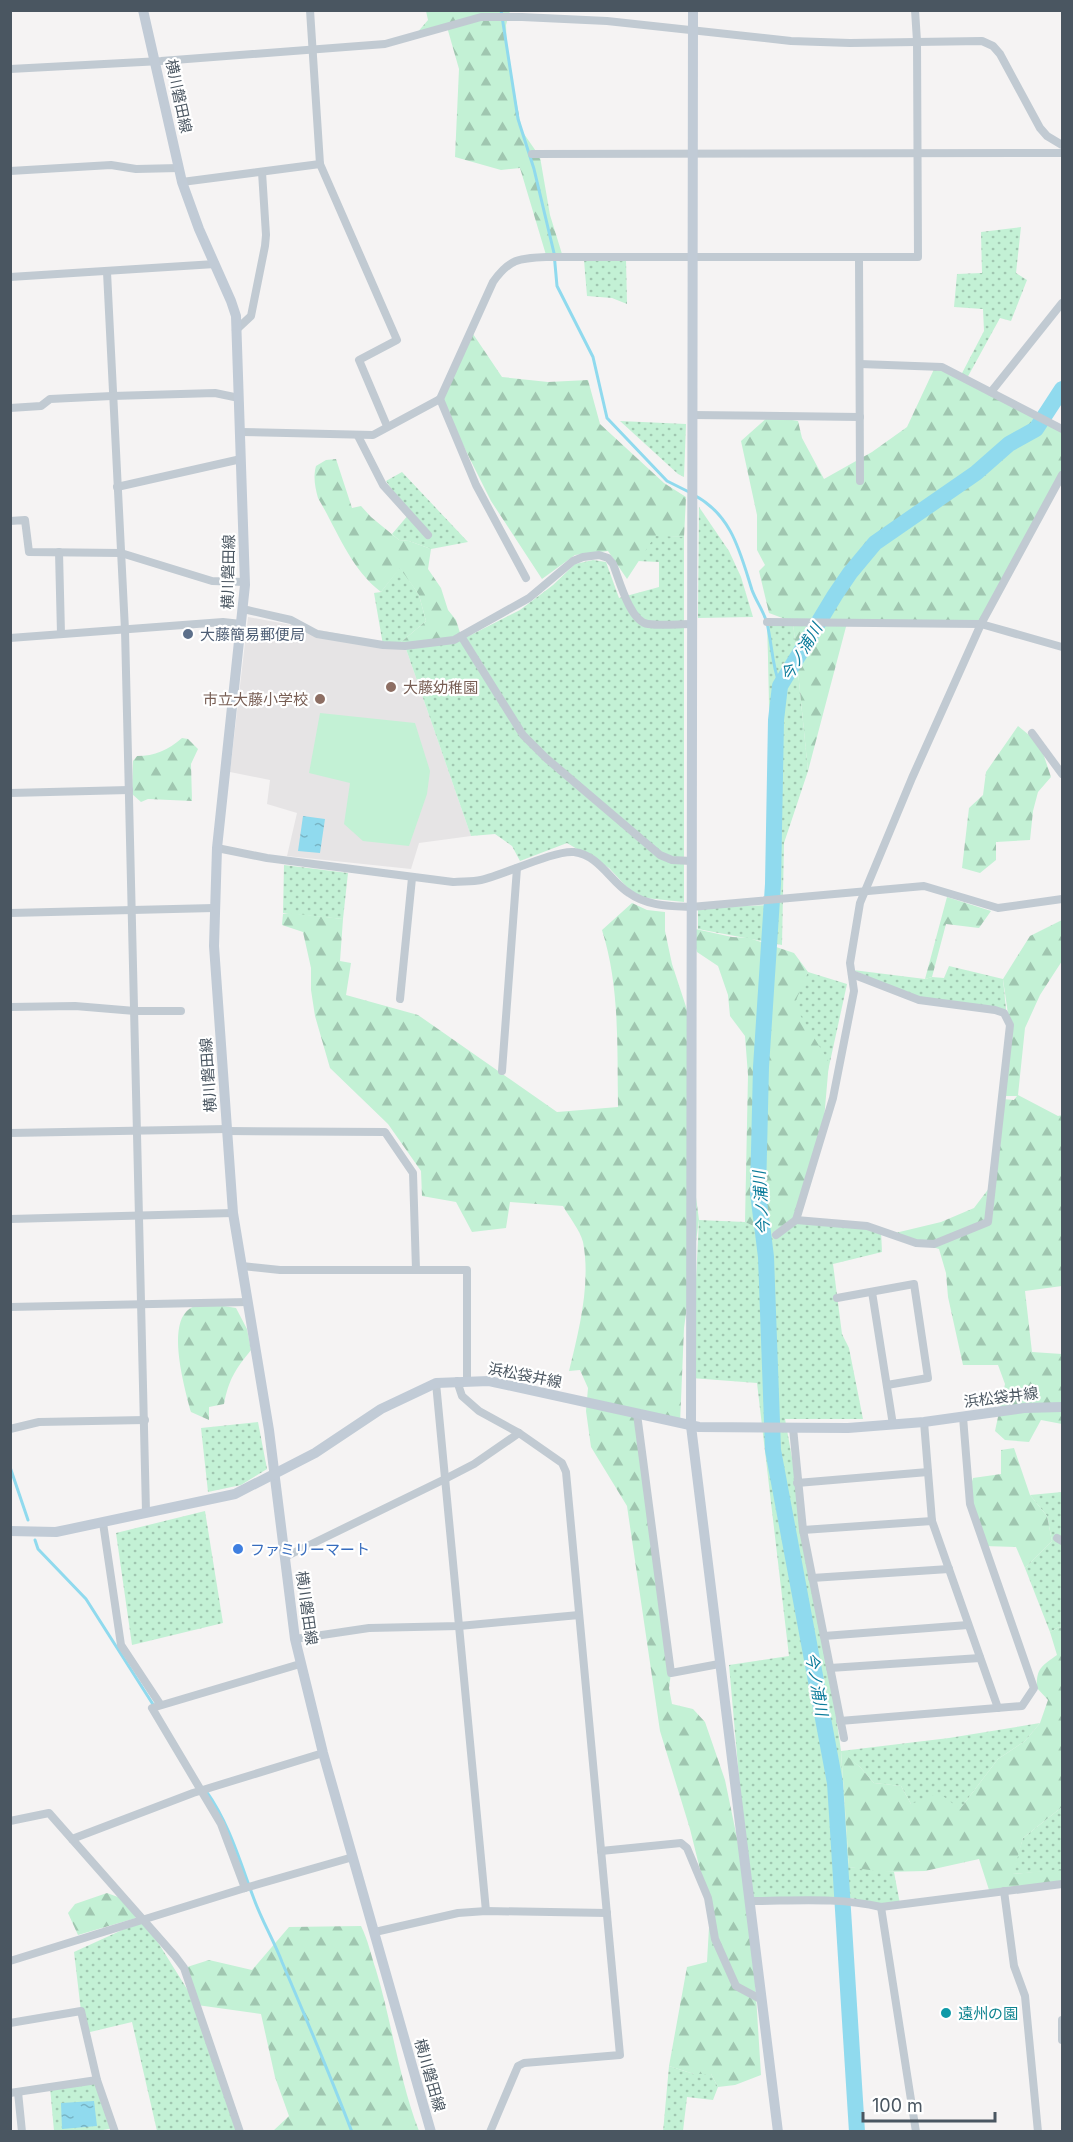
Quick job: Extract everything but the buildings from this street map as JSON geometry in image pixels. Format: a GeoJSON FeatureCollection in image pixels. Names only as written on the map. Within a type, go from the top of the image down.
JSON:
{"type":"FeatureCollection","features":[{"type":"Feature","properties":{"kind":"main road","name":"横川磐田線"},"geometry":{"type":"LineString","coordinates":[[144,10],[182,182],[236,316],[245,582],[217,848],[214,908],[214,946],[233,1213],[274,1475],[300,1664],[323,1753],[431,2132]]}},
{"type":"Feature","properties":{"kind":"main road"},"geometry":{"type":"LineString","coordinates":[[693,10],[691,1426],[778,2132]]}},
{"type":"Feature","properties":{"kind":"main road","name":"浜松袋井線"},"geometry":{"type":"LineString","coordinates":[[10,1532],[56,1532],[236,1494],[315,1453],[381,1409],[436,1383],[489,1381],[691,1426],[848,1428],[924,1422],[1024,1408],[1062,1407]]}},
{"type":"Feature","properties":{"kind":"street"},"geometry":{"type":"LineString","coordinates":[[310,10],[320,164],[397,340],[359,360],[387,426]]}},
{"type":"Feature","properties":{"kind":"street"},"geometry":{"type":"LineString","coordinates":[[240,432],[373,435],[440,399],[493,282],[513,261],[546,257],[918,257],[915,10]]}},
{"type":"Feature","properties":{"kind":"street"},"geometry":{"type":"LineString","coordinates":[[10,69],[156,62],[385,44],[481,17],[607,21],[791,41],[850,43],[982,41],[993,46],[1000,54],[1040,128],[1047,136],[1062,145]]}},
{"type":"Feature","properties":{"kind":"street"},"geometry":{"type":"LineString","coordinates":[[532,154],[1062,153]]}},
{"type":"Feature","properties":{"kind":"street"},"geometry":{"type":"LineString","coordinates":[[182,182],[320,164]]}},
{"type":"Feature","properties":{"kind":"street"},"geometry":{"type":"LineString","coordinates":[[10,171],[111,165],[136,169],[179,168]]}},
{"type":"Feature","properties":{"kind":"street"},"geometry":{"type":"LineString","coordinates":[[236,330],[251,316],[265,246],[262,172]]}},
{"type":"Feature","properties":{"kind":"street"},"geometry":{"type":"LineString","coordinates":[[860,258],[860,481]]}},
{"type":"Feature","properties":{"kind":"street"},"geometry":{"type":"LineString","coordinates":[[10,277],[215,264]]}},
{"type":"Feature","properties":{"kind":"street"},"geometry":{"type":"LineString","coordinates":[[107,272],[125,630],[147,1512]]}},
{"type":"Feature","properties":{"kind":"street"},"geometry":{"type":"LineString","coordinates":[[990,392],[1062,303]]}},
{"type":"Feature","properties":{"kind":"street"},"geometry":{"type":"LineString","coordinates":[[860,364],[942,367],[1062,429]]}},
{"type":"Feature","properties":{"kind":"street"},"geometry":{"type":"LineString","coordinates":[[10,408],[41,406],[50,399],[112,396],[214,393],[239,398]]}},
{"type":"Feature","properties":{"kind":"street"},"geometry":{"type":"LineString","coordinates":[[440,399],[476,485],[526,578]]}},
{"type":"Feature","properties":{"kind":"street"},"geometry":{"type":"LineString","coordinates":[[692,415],[860,417]]}},
{"type":"Feature","properties":{"kind":"street"},"geometry":{"type":"LineString","coordinates":[[358,436],[383,485],[428,535]]}},
{"type":"Feature","properties":{"kind":"street"},"geometry":{"type":"LineString","coordinates":[[117,487],[241,459]]}},
{"type":"Feature","properties":{"kind":"street"},"geometry":{"type":"LineString","coordinates":[[776,1235],[796,1220],[833,1098],[854,991],[850,963],[860,903],[912,778],[981,624],[1062,475]]}},
{"type":"Feature","properties":{"kind":"street"},"geometry":{"type":"LineString","coordinates":[[10,521],[25,520],[29,552],[121,553],[212,581],[245,582]]}},
{"type":"Feature","properties":{"kind":"street"},"geometry":{"type":"LineString","coordinates":[[59,552],[62,634]]}},
{"type":"Feature","properties":{"kind":"street"},"geometry":{"type":"LineString","coordinates":[[243,609],[291,620],[316,634],[382,645],[405,646],[454,640],[529,598],[573,561],[599,555],[608,558],[612,564],[631,611],[638,619],[646,624],[692,624]]}},
{"type":"Feature","properties":{"kind":"street"},"geometry":{"type":"LineString","coordinates":[[10,638],[223,622],[241,624]]}},
{"type":"Feature","properties":{"kind":"street"},"geometry":{"type":"LineString","coordinates":[[767,622],[981,624],[1062,647]]}},
{"type":"Feature","properties":{"kind":"street"},"geometry":{"type":"LineString","coordinates":[[461,636],[523,735],[546,758],[660,855],[672,860],[691,861]]}},
{"type":"Feature","properties":{"kind":"street"},"geometry":{"type":"LineString","coordinates":[[1032,733],[1062,774]]}},
{"type":"Feature","properties":{"kind":"street"},"geometry":{"type":"LineString","coordinates":[[10,793],[129,790]]}},
{"type":"Feature","properties":{"kind":"street"},"geometry":{"type":"LineString","coordinates":[[217,848],[267,858],[453,882],[476,880],[573,852],[590,858],[629,894],[660,905],[691,907],[924,886],[999,908],[1062,899]]}},
{"type":"Feature","properties":{"kind":"street"},"geometry":{"type":"LineString","coordinates":[[502,1071],[518,868]]}},
{"type":"Feature","properties":{"kind":"street"},"geometry":{"type":"LineString","coordinates":[[400,999],[412,878]]}},
{"type":"Feature","properties":{"kind":"street"},"geometry":{"type":"LineString","coordinates":[[10,913],[214,908]]}},
{"type":"Feature","properties":{"kind":"street"},"geometry":{"type":"LineString","coordinates":[[796,1220],[867,1226],[916,1244],[934,1244],[988,1222],[1010,1025],[1004,1013],[919,1000],[852,974]]}},
{"type":"Feature","properties":{"kind":"street"},"geometry":{"type":"LineString","coordinates":[[10,1007],[75,1006],[135,1011],[181,1011]]}},
{"type":"Feature","properties":{"kind":"street"},"geometry":{"type":"LineString","coordinates":[[10,1133],[138,1130],[386,1132],[413,1173],[416,1270]]}},
{"type":"Feature","properties":{"kind":"street"},"geometry":{"type":"LineString","coordinates":[[10,1219],[233,1213]]}},
{"type":"Feature","properties":{"kind":"street"},"geometry":{"type":"LineString","coordinates":[[242,1266],[280,1270],[467,1270],[462,1396],[479,1411],[519,1433],[562,1463],[566,1472],[620,2055],[524,2063],[518,2066],[490,2132]]}},
{"type":"Feature","properties":{"kind":"street"},"geometry":{"type":"LineString","coordinates":[[837,1298],[914,1284],[928,1378],[887,1385]]}},
{"type":"Feature","properties":{"kind":"street"},"geometry":{"type":"LineString","coordinates":[[872,1292],[892,1425]]}},
{"type":"Feature","properties":{"kind":"street"},"geometry":{"type":"LineString","coordinates":[[10,1307],[248,1302]]}},
{"type":"Feature","properties":{"kind":"street"},"geometry":{"type":"LineString","coordinates":[[436,1383],[486,1911]]}},
{"type":"Feature","properties":{"kind":"street"},"geometry":{"type":"LineString","coordinates":[[637,1414],[671,1673],[719,1664]]}},
{"type":"Feature","properties":{"kind":"street"},"geometry":{"type":"LineString","coordinates":[[840,1721],[1022,1706],[1034,1688],[970,1504],[963,1417]]}},
{"type":"Feature","properties":{"kind":"street"},"geometry":{"type":"LineString","coordinates":[[10,1429],[39,1422],[145,1420]]}},
{"type":"Feature","properties":{"kind":"street"},"geometry":{"type":"LineString","coordinates":[[924,1422],[932,1521],[998,1708]]}},
{"type":"Feature","properties":{"kind":"street"},"geometry":{"type":"LineString","coordinates":[[793,1428],[803,1530],[844,1738]]}},
{"type":"Feature","properties":{"kind":"street"},"geometry":{"type":"LineString","coordinates":[[285,1557],[474,1464],[519,1433]]}},
{"type":"Feature","properties":{"kind":"street"},"geometry":{"type":"LineString","coordinates":[[797,1483],[928,1472]]}},
{"type":"Feature","properties":{"kind":"street"},"geometry":{"type":"LineString","coordinates":[[803,1530],[932,1521]]}},
{"type":"Feature","properties":{"kind":"street"},"geometry":{"type":"LineString","coordinates":[[103,1523],[122,1644],[221,1824],[245,1888]]}},
{"type":"Feature","properties":{"kind":"street"},"geometry":{"type":"LineString","coordinates":[[812,1578],[949,1569]]}},
{"type":"Feature","properties":{"kind":"street"},"geometry":{"type":"LineString","coordinates":[[295,1639],[369,1628],[459,1626],[579,1615]]}},
{"type":"Feature","properties":{"kind":"street"},"geometry":{"type":"LineString","coordinates":[[824,1636],[969,1625]]}},
{"type":"Feature","properties":{"kind":"street"},"geometry":{"type":"LineString","coordinates":[[830,1668],[980,1658]]}},
{"type":"Feature","properties":{"kind":"street"},"geometry":{"type":"LineString","coordinates":[[157,1706],[300,1664]]}},
{"type":"Feature","properties":{"kind":"street"},"geometry":{"type":"LineString","coordinates":[[72,1839],[201,1791],[323,1753]]}},
{"type":"Feature","properties":{"kind":"street"},"geometry":{"type":"LineString","coordinates":[[10,1821],[49,1813],[184,1968],[240,2132]]}},
{"type":"Feature","properties":{"kind":"street"},"geometry":{"type":"LineString","coordinates":[[601,1851],[681,1843],[687,1848],[708,1898],[715,1939],[736,1986],[762,2000]]}},
{"type":"Feature","properties":{"kind":"street"},"geometry":{"type":"LineString","coordinates":[[10,1961],[353,1857]]}},
{"type":"Feature","properties":{"kind":"street"},"geometry":{"type":"LineString","coordinates":[[750,1901],[836,1900],[856,1901],[881,1907],[1062,1884]]}},
{"type":"Feature","properties":{"kind":"street"},"geometry":{"type":"LineString","coordinates":[[1004,1891],[1014,1966],[1025,1996],[1038,2132]]}},
{"type":"Feature","properties":{"kind":"street"},"geometry":{"type":"LineString","coordinates":[[881,1907],[916,2132]]}},
{"type":"Feature","properties":{"kind":"street"},"geometry":{"type":"LineString","coordinates":[[375,1932],[458,1912],[607,1913]]}},
{"type":"Feature","properties":{"kind":"street"},"geometry":{"type":"LineString","coordinates":[[10,2023],[81,2011],[97,2080],[115,2132]]}},
{"type":"Feature","properties":{"kind":"street"},"geometry":{"type":"LineString","coordinates":[[1062,2020],[1062,2040]]}},
{"type":"Feature","properties":{"kind":"street"},"geometry":{"type":"LineString","coordinates":[[22,2132],[14,2092],[97,2080]]}},
{"type":"Feature","properties":{"kind":"shaded area"},"geometry":{"type":"Polygon","coordinates":[[[248,617],[405,646],[471,836],[419,843],[411,869],[287,856],[297,813],[267,804],[270,780],[230,772],[248,617]]]}},
{"type":"Feature","properties":{"kind":"green space"},"geometry":{"type":"Polygon","coordinates":[[[426,11],[510,11],[506,25],[507,52],[522,131],[540,157],[550,215],[562,254],[546,255],[520,168],[501,170],[455,157],[459,69],[447,27],[416,34],[428,20],[426,11]]]}},
{"type":"Feature","properties":{"kind":"green space"},"geometry":{"type":"Polygon","coordinates":[[[1021,227],[1016,273],[1027,280],[1011,321],[1000,318],[966,380],[960,377],[984,331],[983,309],[954,307],[957,274],[982,273],[981,232],[1021,227]]]}},
{"type":"Feature","properties":{"kind":"green space"},"geometry":{"type":"Polygon","coordinates":[[[584,260],[626,260],[627,304],[612,298],[587,296],[584,260]]]}},
{"type":"Feature","properties":{"kind":"green space"},"geometry":{"type":"Polygon","coordinates":[[[471,331],[502,377],[548,382],[588,380],[600,424],[664,483],[686,497],[684,537],[655,536],[627,579],[608,551],[575,555],[542,579],[491,501],[440,399],[471,331]]]}},
{"type":"Feature","properties":{"kind":"green space"},"geometry":{"type":"Polygon","coordinates":[[[935,367],[1062,429],[1062,475],[981,624],[847,623],[808,771],[793,622],[769,613],[759,571],[765,565],[757,550],[757,515],[741,441],[769,416],[798,421],[802,438],[824,479],[872,452],[907,427],[935,367]]]}},
{"type":"Feature","properties":{"kind":"green space"},"geometry":{"type":"Polygon","coordinates":[[[620,421],[686,424],[684,477],[678,474],[620,421]]]}},
{"type":"Feature","properties":{"kind":"green space"},"geometry":{"type":"Polygon","coordinates":[[[336,459],[352,508],[361,506],[399,540],[431,549],[428,569],[441,588],[448,610],[456,620],[461,636],[444,641],[400,643],[426,621],[419,595],[400,568],[381,592],[352,560],[318,498],[315,482],[316,466],[326,460],[336,459]]]}},
{"type":"Feature","properties":{"kind":"green space"},"geometry":{"type":"Polygon","coordinates":[[[402,472],[468,542],[431,549],[399,540],[392,534],[409,514],[386,481],[402,472]]]}},
{"type":"Feature","properties":{"kind":"green space"},"geometry":{"type":"Polygon","coordinates":[[[699,507],[729,551],[741,577],[753,617],[698,618],[699,507]]]}},
{"type":"Feature","properties":{"kind":"green space"},"geometry":{"type":"Polygon","coordinates":[[[655,535],[684,537],[684,902],[636,897],[609,868],[567,843],[520,861],[512,846],[495,834],[471,836],[405,646],[463,639],[520,610],[553,585],[575,564],[593,560],[606,562],[619,598],[659,587],[659,562],[637,561],[655,535]]]}},
{"type":"Feature","properties":{"kind":"green space"},"geometry":{"type":"Polygon","coordinates":[[[400,567],[419,595],[426,621],[400,643],[383,645],[374,593],[381,592],[400,567]]]}},
{"type":"Feature","properties":{"kind":"green space"},"geometry":{"type":"Polygon","coordinates":[[[767,622],[793,622],[808,771],[784,843],[782,945],[698,929],[698,908],[772,905],[767,622]]]}},
{"type":"Feature","properties":{"kind":"green space"},"geometry":{"type":"Polygon","coordinates":[[[320,713],[415,723],[430,771],[427,794],[409,846],[363,841],[344,824],[350,783],[309,773],[320,713]]]}},
{"type":"Feature","properties":{"kind":"green space"},"geometry":{"type":"Polygon","coordinates":[[[1018,726],[1040,744],[1051,777],[1038,792],[1033,811],[1030,840],[996,842],[996,860],[980,873],[962,868],[969,808],[983,795],[986,772],[1018,726]]]}},
{"type":"Feature","properties":{"kind":"green space"},"geometry":{"type":"Polygon","coordinates":[[[182,738],[188,739],[198,749],[191,764],[192,801],[148,799],[141,802],[132,794],[133,761],[137,756],[161,752],[182,738]]]}},
{"type":"Feature","properties":{"kind":"green space"},"geometry":{"type":"Polygon","coordinates":[[[284,865],[348,873],[343,919],[283,913],[284,865]]]}},
{"type":"Feature","properties":{"kind":"green space"},"geometry":{"type":"Polygon","coordinates":[[[947,897],[991,911],[979,928],[946,924],[932,977],[925,979],[947,897]]]}},
{"type":"Feature","properties":{"kind":"green space"},"geometry":{"type":"Polygon","coordinates":[[[632,903],[647,910],[665,912],[665,931],[672,964],[691,1022],[691,1159],[699,1220],[684,1328],[680,1424],[638,1414],[671,1673],[669,1688],[672,1704],[693,1709],[705,1722],[725,1780],[750,1901],[761,2075],[735,2085],[718,2087],[711,2074],[694,2074],[669,2066],[687,1967],[707,1962],[710,1910],[690,1829],[660,1731],[627,1506],[591,1447],[586,1411],[588,1388],[580,1370],[569,1371],[585,1290],[586,1274],[582,1237],[563,1206],[510,1202],[506,1228],[472,1232],[456,1202],[422,1196],[421,1171],[388,1124],[330,1068],[315,1016],[311,990],[311,968],[303,932],[282,925],[283,914],[289,913],[343,919],[340,961],[351,963],[346,995],[418,1015],[557,1112],[618,1107],[615,995],[602,930],[632,903]]]}},
{"type":"Feature","properties":{"kind":"green space"},"geometry":{"type":"Polygon","coordinates":[[[1062,920],[1062,961],[1040,995],[1025,1028],[1018,1095],[1058,1116],[1062,1115],[1062,1286],[1025,1291],[1032,1352],[1062,1354],[1062,1424],[1041,1420],[1029,1442],[1005,1440],[995,1431],[1005,1384],[998,1365],[963,1365],[948,1297],[946,1273],[939,1249],[891,1234],[941,1222],[974,1208],[996,1179],[1002,1099],[1014,1100],[1017,1096],[1002,1096],[1010,1028],[1003,979],[1030,936],[1062,920]]]}},
{"type":"Feature","properties":{"kind":"green space"},"geometry":{"type":"Polygon","coordinates":[[[691,928],[732,937],[749,938],[794,953],[808,972],[794,1005],[829,1062],[823,1131],[798,1215],[771,1234],[745,1222],[748,1075],[745,1036],[730,1016],[728,995],[718,966],[697,952],[691,928]]]}},
{"type":"Feature","properties":{"kind":"green space"},"geometry":{"type":"Polygon","coordinates":[[[949,966],[1003,979],[1007,1019],[1004,1013],[915,998],[853,970],[925,979],[944,978],[949,966]]]}},
{"type":"Feature","properties":{"kind":"green space"},"geometry":{"type":"Polygon","coordinates":[[[808,972],[847,984],[828,1071],[792,1004],[808,972]]]}},
{"type":"Feature","properties":{"kind":"green space"},"geometry":{"type":"Polygon","coordinates":[[[699,1220],[745,1222],[776,1235],[796,1220],[881,1231],[882,1252],[833,1264],[842,1334],[849,1348],[863,1419],[785,1419],[827,1651],[841,1751],[949,1738],[1040,1723],[1025,1741],[998,1759],[960,1809],[911,1804],[901,1786],[874,1783],[860,1767],[841,1752],[849,1867],[894,1872],[900,1904],[881,1907],[852,1898],[750,1901],[729,1665],[789,1656],[757,1383],[691,1378],[699,1220]]]}},
{"type":"Feature","properties":{"kind":"green space"},"geometry":{"type":"Polygon","coordinates":[[[206,1303],[236,1308],[247,1329],[251,1350],[233,1375],[224,1404],[209,1407],[209,1420],[191,1412],[179,1359],[178,1344],[182,1318],[190,1309],[206,1303]]]}},
{"type":"Feature","properties":{"kind":"green space"},"geometry":{"type":"Polygon","coordinates":[[[258,1422],[267,1469],[241,1485],[208,1492],[201,1428],[258,1422]]]}},
{"type":"Feature","properties":{"kind":"green space"},"geometry":{"type":"Polygon","coordinates":[[[1014,1448],[1030,1495],[1047,1516],[1052,1541],[1025,1568],[1016,1547],[984,1546],[968,1495],[973,1478],[1001,1474],[1001,1450],[1014,1448]]]}},
{"type":"Feature","properties":{"kind":"green space"},"geometry":{"type":"Polygon","coordinates":[[[1062,1492],[1062,1629],[1059,1627],[1050,1632],[1025,1568],[1052,1541],[1047,1516],[1030,1495],[1062,1492]]]}},
{"type":"Feature","properties":{"kind":"green space"},"geometry":{"type":"Polygon","coordinates":[[[205,1511],[223,1623],[132,1645],[116,1533],[205,1511]]]}},
{"type":"Feature","properties":{"kind":"green space"},"geometry":{"type":"Polygon","coordinates":[[[1059,1627],[1062,1629],[1062,1807],[1023,1838],[1013,1874],[1062,1869],[1062,1884],[990,1893],[979,1859],[925,1871],[883,1872],[849,1867],[841,1751],[874,1783],[901,1786],[911,1804],[939,1793],[960,1809],[998,1759],[1025,1741],[1040,1723],[1048,1700],[1037,1688],[1038,1676],[1044,1665],[1057,1655],[1050,1632],[1059,1627]]]}},
{"type":"Feature","properties":{"kind":"green space"},"geometry":{"type":"Polygon","coordinates":[[[1062,1807],[1062,1870],[1012,1874],[1023,1838],[1062,1807]]]}},
{"type":"Feature","properties":{"kind":"green space"},"geometry":{"type":"Polygon","coordinates":[[[107,1893],[126,1900],[136,1918],[78,1935],[68,1913],[75,1904],[107,1893]]]}},
{"type":"Feature","properties":{"kind":"green space"},"geometry":{"type":"Polygon","coordinates":[[[144,1920],[197,2005],[240,2131],[157,2131],[132,2022],[86,2033],[74,1952],[144,1920]]]}},
{"type":"Feature","properties":{"kind":"green space"},"geometry":{"type":"Polygon","coordinates":[[[361,1926],[376,1970],[406,2091],[419,2131],[273,2131],[289,2116],[275,2077],[261,2014],[197,2005],[184,1968],[209,1960],[252,1970],[289,1927],[361,1926]]]}},
{"type":"Feature","properties":{"kind":"green space"},"geometry":{"type":"Polygon","coordinates":[[[669,2066],[694,2074],[711,2074],[718,2087],[713,2100],[687,2097],[683,2131],[663,2132],[669,2066]]]}},
{"type":"Feature","properties":{"kind":"green space"},"geometry":{"type":"Polygon","coordinates":[[[97,2080],[114,2128],[92,2132],[54,2131],[50,2087],[97,2080]]]}},
{"type":"Feature","properties":{"kind":"water"},"geometry":{"type":"Polygon","coordinates":[[[303,816],[325,819],[320,853],[298,851],[303,816]]]}},
{"type":"Feature","properties":{"kind":"water"},"geometry":{"type":"Polygon","coordinates":[[[94,2101],[97,2126],[62,2129],[61,2103],[94,2101]]]}},
{"type":"Feature","properties":{"kind":"waterway"},"geometry":{"type":"LineString","coordinates":[[501,10],[518,119],[534,169],[554,253],[557,286],[593,357],[607,418],[667,481],[689,492]]}},
{"type":"Feature","properties":{"kind":"waterway","name":"今ノ浦川"},"geometry":{"type":"LineString","coordinates":[[857,2132],[835,1783],[773,1450],[766,1257],[758,1193],[761,1067],[773,884],[776,720],[780,686],[835,595],[875,543],[976,473],[1009,444],[1036,429],[1062,389]]}},
{"type":"Feature","properties":{"kind":"waterway"},"geometry":{"type":"LineString","coordinates":[[694,495],[717,513],[733,536],[752,590],[767,623],[775,671],[780,686]]}},
{"type":"Feature","properties":{"kind":"waterway"},"geometry":{"type":"LineString","coordinates":[[10,1467],[28,1520]]}},
{"type":"Feature","properties":{"kind":"waterway"},"geometry":{"type":"LineString","coordinates":[[35,1540],[38,1549],[86,1599],[154,1706]]}},
{"type":"Feature","properties":{"kind":"waterway"},"geometry":{"type":"LineString","coordinates":[[206,1791],[228,1829],[257,1907],[279,1954],[352,2132]]}},
{"type":"Feature","properties":{"kind":"place","name":"大藤簡易郵便局"},"geometry":{"type":"Point","coordinates":[188,634]}},
{"type":"Feature","properties":{"kind":"place","name":"大藤幼稚園"},"geometry":{"type":"Point","coordinates":[391,687]}},
{"type":"Feature","properties":{"kind":"place","name":"市立大藤小学校"},"geometry":{"type":"Point","coordinates":[320,699]}},
{"type":"Feature","properties":{"kind":"place","name":"ファミリーマート"},"geometry":{"type":"Point","coordinates":[238,1549]}},
{"type":"Feature","properties":{"kind":"place","name":"遠州の園"},"geometry":{"type":"Point","coordinates":[946,2013]}}]}
